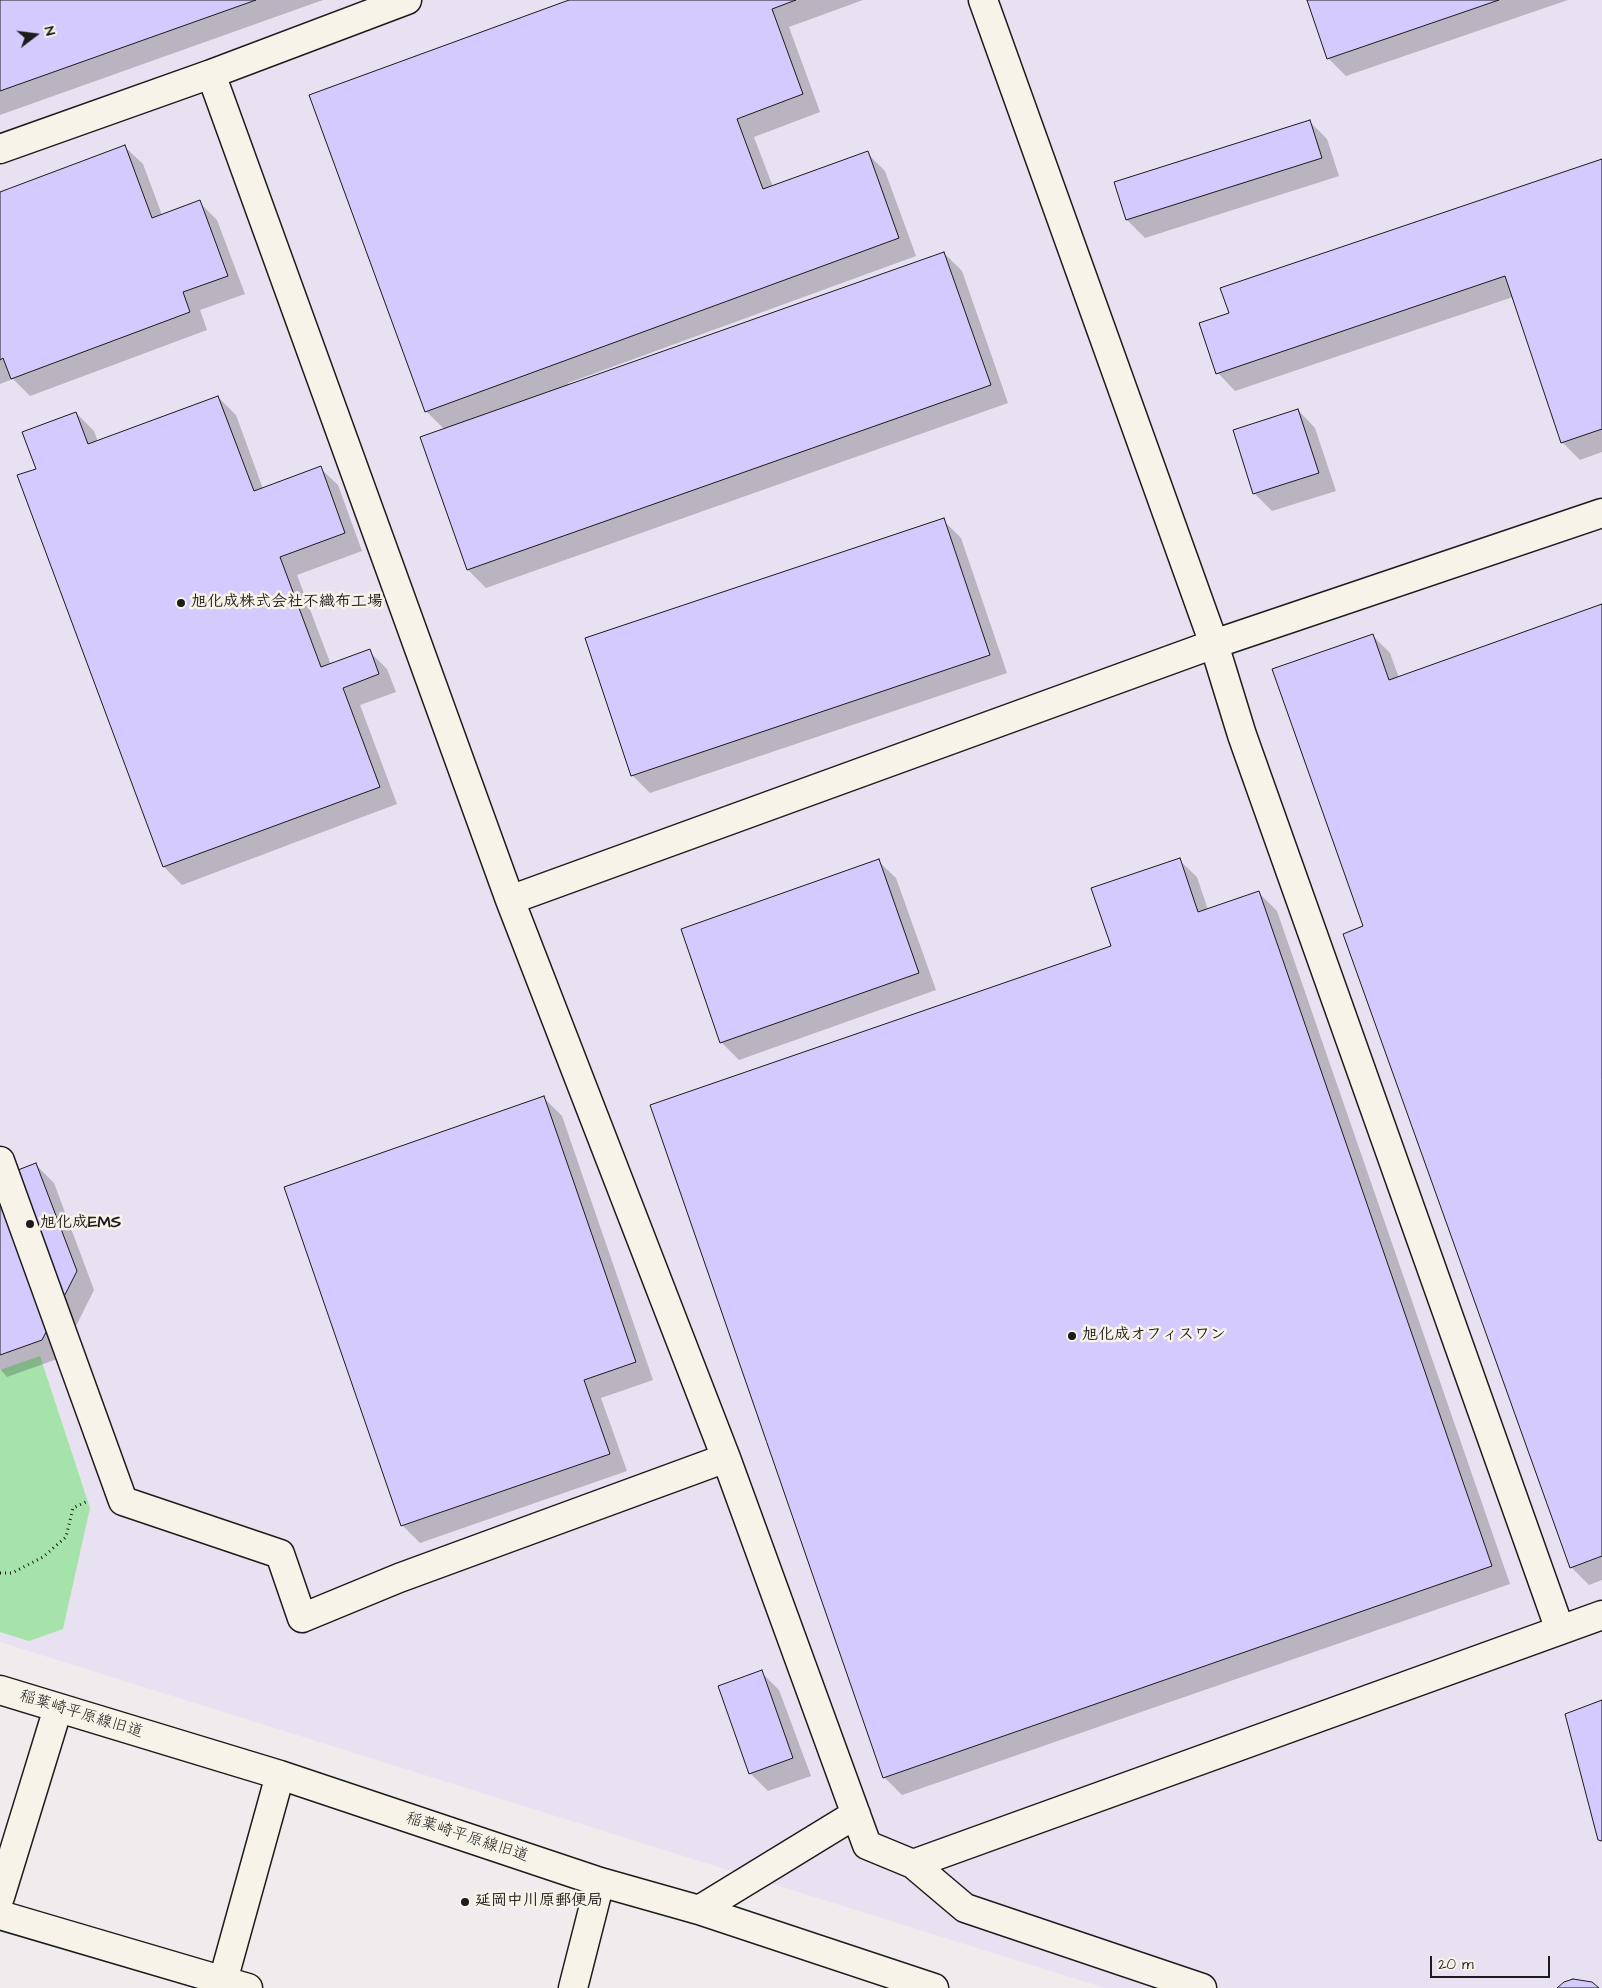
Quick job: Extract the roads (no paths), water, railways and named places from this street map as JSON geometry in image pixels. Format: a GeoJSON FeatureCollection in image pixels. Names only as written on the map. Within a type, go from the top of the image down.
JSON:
{"type":"FeatureCollection","features":[{"type":"Feature","properties":{"kind":"street"},"geometry":{"type":"LineString","coordinates":[[0,149],[211,74],[407,0]]}},
{"type":"Feature","properties":{"kind":"street"},"geometry":{"type":"LineString","coordinates":[[983,0],[1214,644],[1242,735],[1560,1630]]}},
{"type":"Feature","properties":{"kind":"street"},"geometry":{"type":"LineString","coordinates":[[211,74],[510,900],[726,1458],[867,1845],[912,1864],[965,1908],[1202,1988]]}},
{"type":"Feature","properties":{"kind":"street"},"geometry":{"type":"LineString","coordinates":[[510,900],[1214,644],[1602,513]]}},
{"type":"Feature","properties":{"kind":"street"},"geometry":{"type":"LineString","coordinates":[[0,1161],[123,1502],[280,1554],[302,1618],[399,1578],[726,1458]]}},
{"type":"Feature","properties":{"kind":"street"},"geometry":{"type":"LineString","coordinates":[[912,1864],[1602,1615]]}},
{"type":"Feature","properties":{"kind":"street","name":"稲葉崎平原線旧道"},"geometry":{"type":"LineString","coordinates":[[0,1690],[280,1775],[600,1882],[698,1910],[934,1988]]}},
{"type":"Feature","properties":{"kind":"street"},"geometry":{"type":"LineString","coordinates":[[0,1898],[58,1708]]}},
{"type":"Feature","properties":{"kind":"street"},"geometry":{"type":"LineString","coordinates":[[0,1915],[231,1985],[280,1775]]}},
{"type":"Feature","properties":{"kind":"street"},"geometry":{"type":"LineString","coordinates":[[698,1910],[856,1814]]}},
{"type":"Feature","properties":{"kind":"street"},"geometry":{"type":"LineString","coordinates":[[573,1988],[600,1882]]}},
{"type":"Feature","properties":{"kind":"place","name":"旭化成株式会社不織布工場"},"geometry":{"type":"Point","coordinates":[181,603]}},
{"type":"Feature","properties":{"kind":"place","name":"旭化成EMS"},"geometry":{"type":"Point","coordinates":[30,1224]}},
{"type":"Feature","properties":{"kind":"place","name":"旭化成オフィスワン"},"geometry":{"type":"Point","coordinates":[1072,1336]}},
{"type":"Feature","properties":{"kind":"place","name":"延岡中川原郵便局"},"geometry":{"type":"Point","coordinates":[465,1902]}}]}
